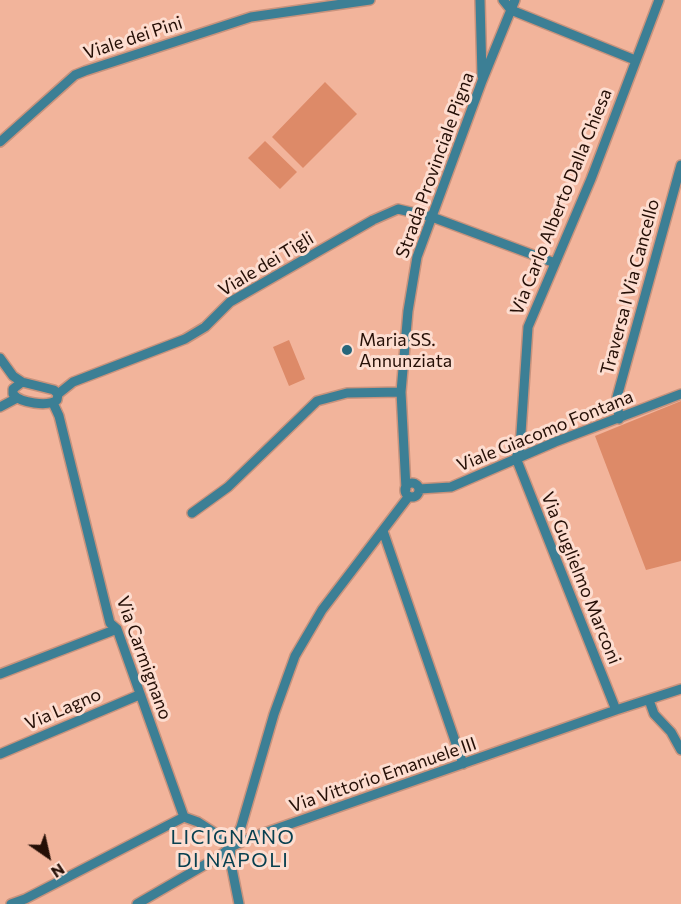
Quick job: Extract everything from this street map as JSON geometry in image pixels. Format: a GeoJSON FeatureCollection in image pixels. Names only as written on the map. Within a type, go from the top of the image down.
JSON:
{"type":"FeatureCollection","features":[{"type":"Feature","properties":{"kind":"street","name":"Viale dei Pini"},"geometry":{"type":"LineString","coordinates":[[0,142],[75,75],[85,71],[251,17],[370,0]]}},
{"type":"Feature","properties":{"kind":"street"},"geometry":{"type":"LineString","coordinates":[[480,0],[482,81]]}},
{"type":"Feature","properties":{"kind":"street"},"geometry":{"type":"LineString","coordinates":[[503,0],[511,10],[635,60]]}},
{"type":"Feature","properties":{"kind":"street","name":"Strada Provinciale Pigna"},"geometry":{"type":"LineString","coordinates":[[407,492],[402,392],[408,311],[417,257],[482,81],[515,0]]}},
{"type":"Feature","properties":{"kind":"street","name":"Via Carlo Alberto Dalla Chiesa"},"geometry":{"type":"LineString","coordinates":[[516,458],[520,448],[528,327],[591,179],[659,0]]}},
{"type":"Feature","properties":{"kind":"street"},"geometry":{"type":"LineString","coordinates":[[482,27],[488,34],[495,36],[502,32]]}},
{"type":"Feature","properties":{"kind":"street","name":"Traversa I Via Cancello"},"geometry":{"type":"LineString","coordinates":[[619,419],[617,398],[681,165]]}},
{"type":"Feature","properties":{"kind":"street","name":"Viale dei Tigli"},"geometry":{"type":"LineString","coordinates":[[56,399],[73,381],[185,339],[205,327],[230,302],[373,220],[398,209],[432,217],[555,263]]}},
{"type":"Feature","properties":{"kind":"street"},"geometry":{"type":"LineString","coordinates":[[0,358],[13,376],[22,382],[54,390],[56,399],[16,398],[0,407]]}},
{"type":"Feature","properties":{"kind":"street"},"geometry":{"type":"LineString","coordinates":[[16,398],[13,394],[14,390],[22,382]]}},
{"type":"Feature","properties":{"kind":"street"},"geometry":{"type":"LineString","coordinates":[[192,513],[228,487],[317,401],[347,393],[402,392]]}},
{"type":"Feature","properties":{"kind":"street","name":"Viale Giacomo Fontana"},"geometry":{"type":"LineString","coordinates":[[407,492],[417,495],[419,489],[451,487],[516,458],[681,394]]}},
{"type":"Feature","properties":{"kind":"street","name":"Via Carmignano"},"geometry":{"type":"LineString","coordinates":[[56,399],[110,623],[117,629],[184,817]]}},
{"type":"Feature","properties":{"kind":"street","name":"Via Guglielmo Marconi"},"geometry":{"type":"LineString","coordinates":[[516,458],[615,710]]}},
{"type":"Feature","properties":{"kind":"street"},"geometry":{"type":"LineString","coordinates":[[239,904],[230,859],[231,847],[240,827],[273,714],[295,656],[322,610],[383,531],[407,492]]}},
{"type":"Feature","properties":{"kind":"street"},"geometry":{"type":"LineString","coordinates":[[383,531],[463,764]]}},
{"type":"Feature","properties":{"kind":"street"},"geometry":{"type":"LineString","coordinates":[[0,674],[117,629]]}},
{"type":"Feature","properties":{"kind":"street","name":"Via Vittorio Emanuele III"},"geometry":{"type":"LineString","coordinates":[[137,904],[220,856],[231,847],[615,710],[681,689]]}},
{"type":"Feature","properties":{"kind":"street","name":"Via Lagno"},"geometry":{"type":"LineString","coordinates":[[0,754],[139,695]]}},
{"type":"Feature","properties":{"kind":"street"},"geometry":{"type":"LineString","coordinates":[[649,700],[654,714],[671,732],[681,750]]}},
{"type":"Feature","properties":{"kind":"street"},"geometry":{"type":"LineString","coordinates":[[11,904],[25,899],[184,817],[198,822],[229,842],[231,847]]}},
{"type":"Feature","properties":{"kind":"shaded area"},"geometry":{"type":"Polygon","coordinates":[[[325,82],[357,114],[303,168],[272,137],[325,82]]]}},
{"type":"Feature","properties":{"kind":"shaded area"},"geometry":{"type":"Polygon","coordinates":[[[265,141],[297,172],[280,189],[248,158],[265,141]]]}},
{"type":"Feature","properties":{"kind":"shaded area"},"geometry":{"type":"Polygon","coordinates":[[[289,340],[305,379],[289,386],[273,347],[289,340]]]}},
{"type":"Feature","properties":{"kind":"shaded area"},"geometry":{"type":"Polygon","coordinates":[[[681,401],[681,561],[646,570],[595,436],[681,401]]]}},
{"type":"Feature","properties":{"kind":"place","name":"Maria SS. Annunziata"},"geometry":{"type":"Point","coordinates":[347,350]}},
{"type":"Feature","properties":{"kind":"district","name":"LICIGNANO DI NAPOLI"},"geometry":{"type":"Point","coordinates":[233,848]}}]}
